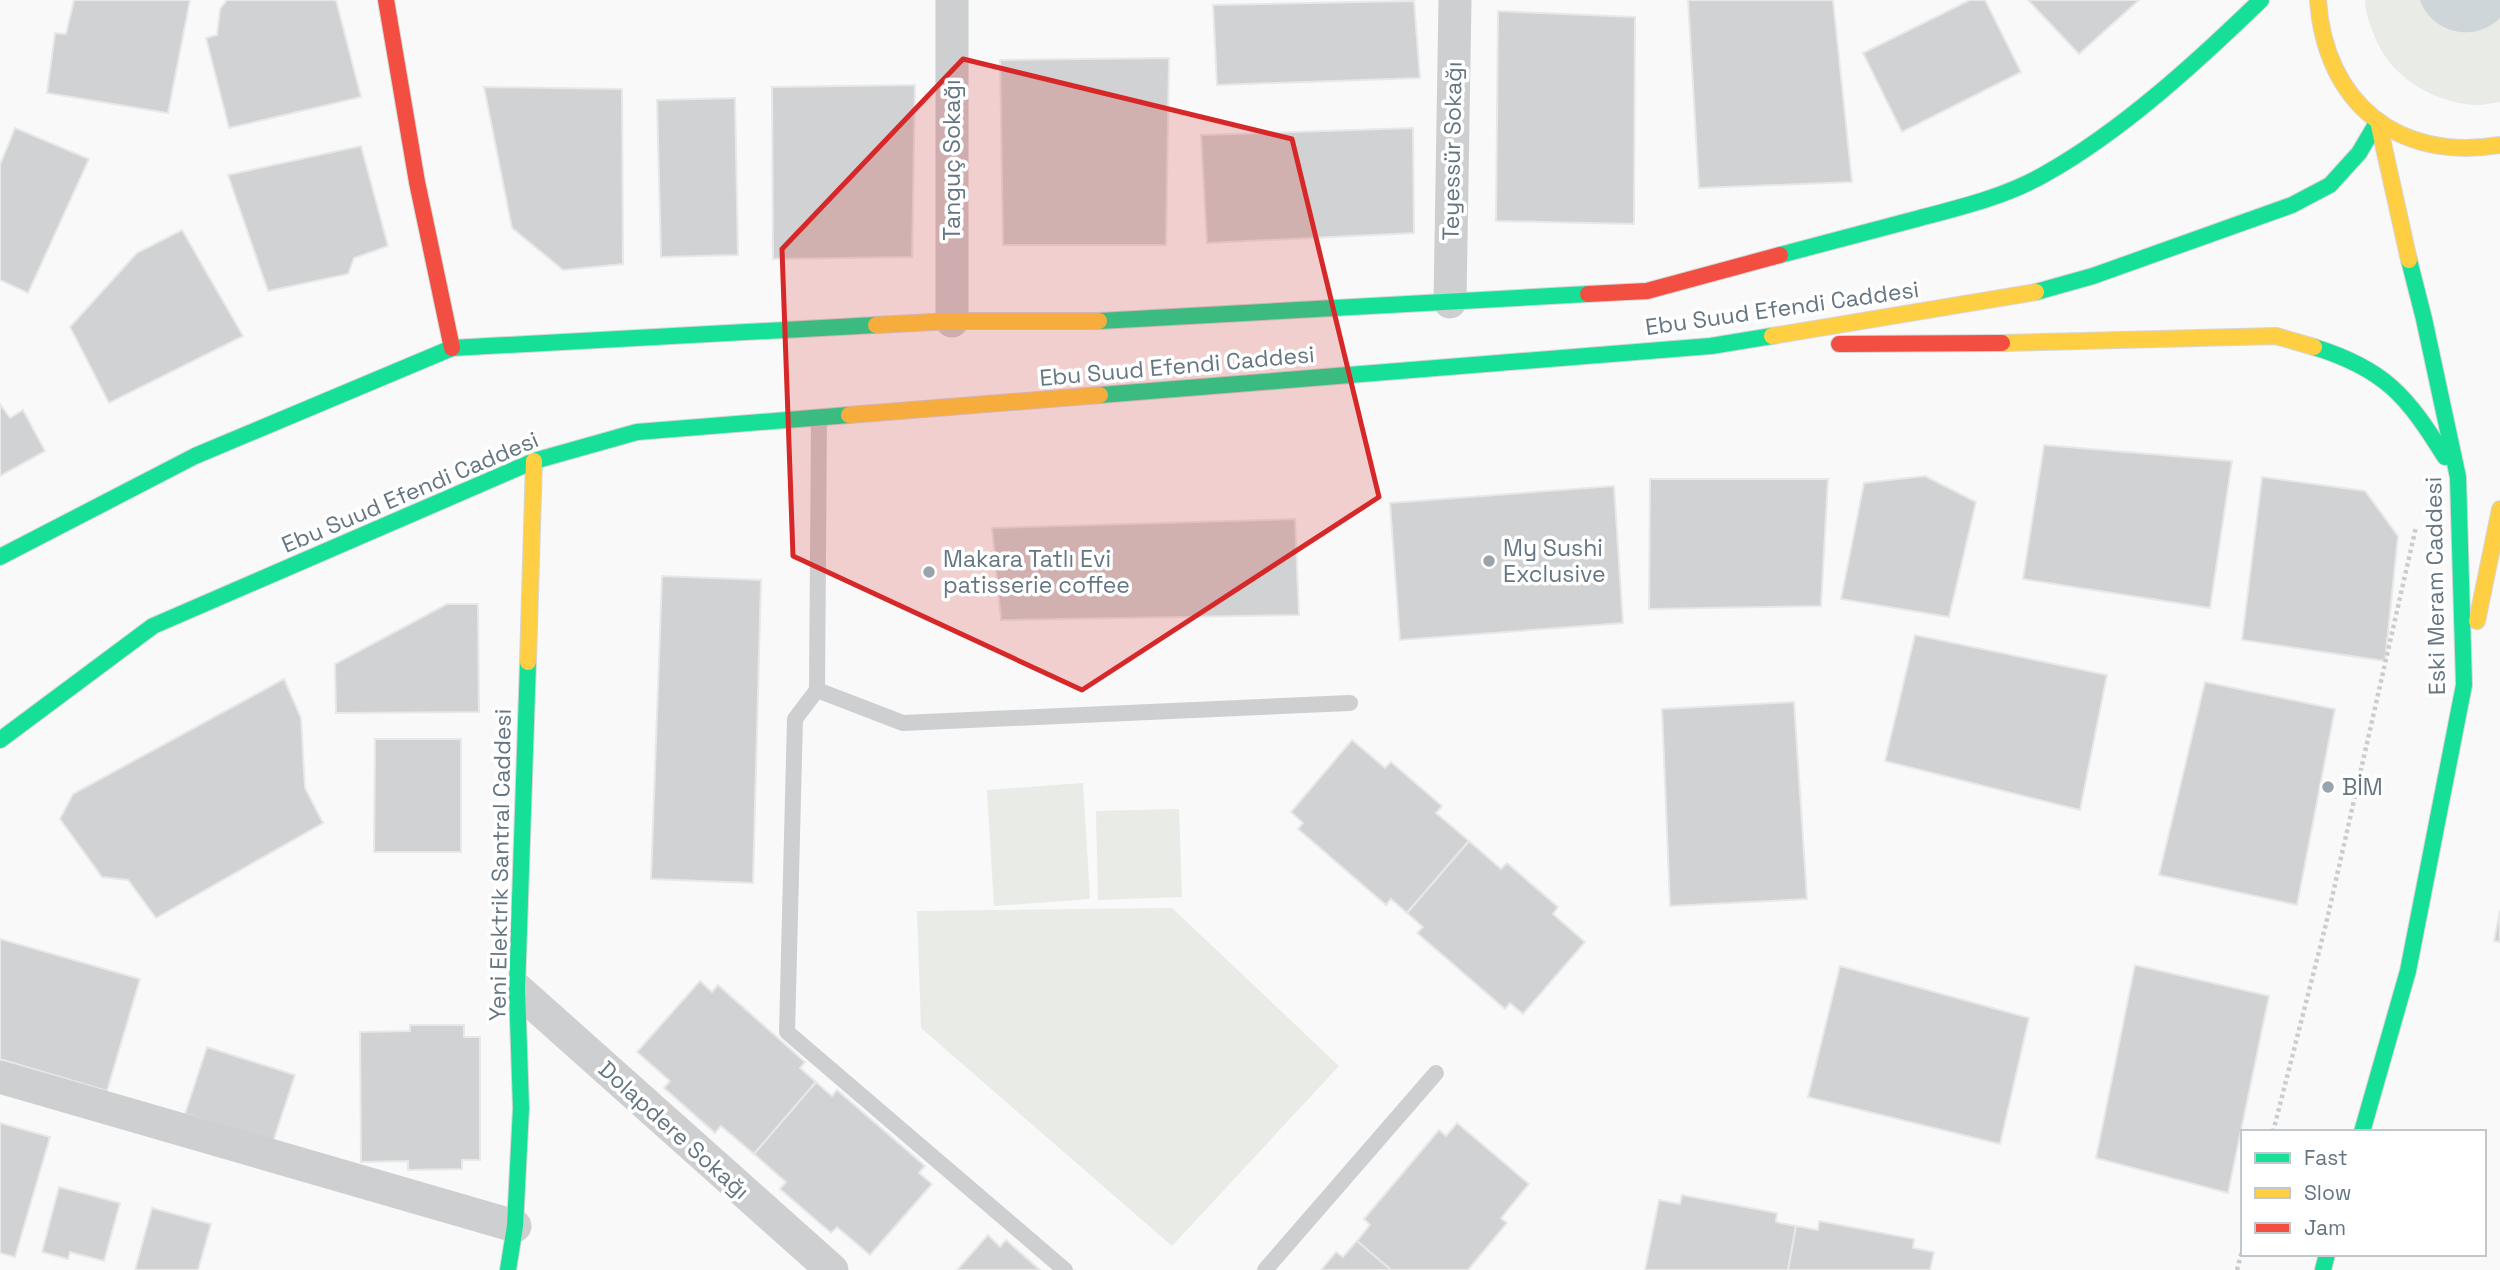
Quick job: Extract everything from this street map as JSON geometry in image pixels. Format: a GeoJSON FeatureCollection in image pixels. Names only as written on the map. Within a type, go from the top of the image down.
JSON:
{"type":"FeatureCollection","features":[{"type":"Feature","properties":{"kind":"street"},"geometry":{"type":"LineString","coordinates":[[386,0],[417,182],[452,348]]}},
{"type":"Feature","properties":{"kind":"street","name":"Tanguç Sokağı"},"geometry":{"type":"LineString","coordinates":[[952,0],[952,321]]}},
{"type":"Feature","properties":{"kind":"street","name":"Teyessür Sokağı"},"geometry":{"type":"LineString","coordinates":[[1450,302],[1455,0]]}},
{"type":"Feature","properties":{"kind":"street","name":"Ebu Suud Efendi Caddesi"},"geometry":{"type":"LineString","coordinates":[[0,557],[195,456],[452,348],[952,321],[1090,322],[1647,291],[1983,201],[2044,175],[2099,138],[2208,51],[2261,0]]}},
{"type":"Feature","properties":{"kind":"street"},"geometry":{"type":"LineString","coordinates":[[2318,0],[2320,28],[2327,55],[2340,80],[2357,103],[2378,121],[2403,136],[2430,146],[2460,149],[2500,145]]}},
{"type":"Feature","properties":{"kind":"street","name":"Ebu Suud Efendi Caddesi"},"geometry":{"type":"LineString","coordinates":[[0,740],[153,626],[534,461],[637,432],[1711,346],[2025,295],[2094,276],[2292,205],[2330,185],[2359,153],[2378,121]]}},
{"type":"Feature","properties":{"kind":"street","name":"Eski Meram Caddesi"},"geometry":{"type":"LineString","coordinates":[[2363,1130],[2408,971],[2464,685],[2458,478],[2378,121]]}},
{"type":"Feature","properties":{"kind":"street"},"geometry":{"type":"LineString","coordinates":[[1711,346],[2040,343],[2276,336],[2343,356],[2386,380],[2418,415],[2458,478]]}},
{"type":"Feature","properties":{"kind":"street","name":"Yeni Elektrik Santral Caddesi"},"geometry":{"type":"LineString","coordinates":[[508,1270],[515,1226],[521,1108],[517,989],[534,461]]}},
{"type":"Feature","properties":{"kind":"street"},"geometry":{"type":"LineString","coordinates":[[2464,685],[2500,509]]}},
{"type":"Feature","properties":{"kind":"street","name":"Dolapdere Sokağı"},"geometry":{"type":"LineString","coordinates":[[517,989],[832,1270]]}},
{"type":"Feature","properties":{"kind":"street"},"geometry":{"type":"LineString","coordinates":[[0,1077],[515,1226]]}},
{"type":"Feature","properties":{"kind":"lane"},"geometry":{"type":"LineString","coordinates":[[819,418],[817,690],[795,719],[787,1032],[1065,1270]]}},
{"type":"Feature","properties":{"kind":"lane"},"geometry":{"type":"LineString","coordinates":[[817,690],[903,723],[1350,703]]}},
{"type":"Feature","properties":{"kind":"lane"},"geometry":{"type":"LineString","coordinates":[[1265,1270],[1436,1073]]}},
{"type":"Feature","properties":{"kind":"path"},"geometry":{"type":"LineString","coordinates":[[2274,1130],[2326,924],[2418,521]]}},
{"type":"Feature","properties":{"kind":"highlighted area"},"geometry":{"type":"Polygon","coordinates":[[[963,59],[1292,139],[1379,497],[1082,690],[793,556],[782,249],[963,59]]]}},
{"type":"Feature","properties":{"kind":"shaded area"},"geometry":{"type":"Polygon","coordinates":[[[2365,0],[2500,0],[2500,102],[2476,105],[2457,102],[2441,98],[2412,83],[2388,61],[2380,47],[2369,20],[2365,0]]]}},
{"type":"Feature","properties":{"kind":"shaded area"},"geometry":{"type":"Polygon","coordinates":[[[2420,0],[2500,0],[2500,18],[2479,31],[2455,31],[2434,21],[2420,0]]]}},
{"type":"Feature","properties":{"kind":"shaded area"},"geometry":{"type":"Polygon","coordinates":[[[1083,783],[1090,899],[994,906],[987,790],[1083,783]]]}},
{"type":"Feature","properties":{"kind":"shaded area"},"geometry":{"type":"Polygon","coordinates":[[[1179,809],[1182,897],[1098,900],[1096,811],[1179,809]]]}},
{"type":"Feature","properties":{"kind":"shaded area"},"geometry":{"type":"Polygon","coordinates":[[[1172,908],[1339,1066],[1172,1246],[921,1028],[917,911],[1172,908]]]}},
{"type":"Feature","properties":{"kind":"building"},"geometry":{"type":"Polygon","coordinates":[[[74,0],[190,0],[168,113],[47,93],[55,33],[66,34],[74,0]]]}},
{"type":"Feature","properties":{"kind":"building"},"geometry":{"type":"Polygon","coordinates":[[[227,0],[336,0],[361,97],[229,128],[206,38],[217,35],[220,9],[227,0]]]}},
{"type":"Feature","properties":{"kind":"building"},"geometry":{"type":"Polygon","coordinates":[[[1688,0],[1833,0],[1852,182],[1699,188],[1688,0]]]}},
{"type":"Feature","properties":{"kind":"building"},"geometry":{"type":"Polygon","coordinates":[[[1970,0],[1985,0],[2021,72],[1902,132],[1863,53],[1970,0]]]}},
{"type":"Feature","properties":{"kind":"building"},"geometry":{"type":"Polygon","coordinates":[[[2028,0],[2139,0],[2079,54],[2028,0]]]}},
{"type":"Feature","properties":{"kind":"building"},"geometry":{"type":"Polygon","coordinates":[[[1414,1],[1420,78],[1217,85],[1213,5],[1414,1]]]}},
{"type":"Feature","properties":{"kind":"building"},"geometry":{"type":"Polygon","coordinates":[[[1498,11],[1635,17],[1634,224],[1496,221],[1498,11]]]}},
{"type":"Feature","properties":{"kind":"building"},"geometry":{"type":"Polygon","coordinates":[[[1169,58],[1166,245],[1003,245],[1000,60],[1169,58]]]}},
{"type":"Feature","properties":{"kind":"building"},"geometry":{"type":"Polygon","coordinates":[[[915,85],[912,257],[773,259],[772,87],[915,85]]]}},
{"type":"Feature","properties":{"kind":"building"},"geometry":{"type":"Polygon","coordinates":[[[484,87],[622,89],[623,264],[563,270],[512,228],[484,87]]]}},
{"type":"Feature","properties":{"kind":"building"},"geometry":{"type":"Polygon","coordinates":[[[735,98],[738,255],[661,257],[657,100],[735,98]]]}},
{"type":"Feature","properties":{"kind":"building"},"geometry":{"type":"Polygon","coordinates":[[[15,128],[89,159],[28,293],[0,280],[0,165],[15,128]]]}},
{"type":"Feature","properties":{"kind":"building"},"geometry":{"type":"Polygon","coordinates":[[[1413,128],[1414,233],[1207,243],[1201,135],[1413,128]]]}},
{"type":"Feature","properties":{"kind":"building"},"geometry":{"type":"Polygon","coordinates":[[[361,146],[388,246],[354,258],[348,274],[268,291],[228,175],[361,146]]]}},
{"type":"Feature","properties":{"kind":"building"},"geometry":{"type":"Polygon","coordinates":[[[182,230],[243,336],[109,403],[70,327],[137,253],[182,230]]]}},
{"type":"Feature","properties":{"kind":"building"},"geometry":{"type":"Polygon","coordinates":[[[0,404],[10,418],[23,410],[45,451],[0,476],[0,404]]]}},
{"type":"Feature","properties":{"kind":"building"},"geometry":{"type":"Polygon","coordinates":[[[2044,445],[2232,461],[2210,608],[2023,579],[2044,445]]]}},
{"type":"Feature","properties":{"kind":"building"},"geometry":{"type":"Polygon","coordinates":[[[1925,476],[1976,502],[1949,617],[1841,599],[1864,483],[1925,476]]]}},
{"type":"Feature","properties":{"kind":"building"},"geometry":{"type":"Polygon","coordinates":[[[2262,477],[2365,491],[2398,536],[2385,661],[2242,640],[2262,477]]]}},
{"type":"Feature","properties":{"kind":"building"},"geometry":{"type":"Polygon","coordinates":[[[1650,479],[1828,479],[1821,606],[1649,609],[1650,479]]]}},
{"type":"Feature","properties":{"kind":"building"},"geometry":{"type":"Polygon","coordinates":[[[1614,486],[1623,623],[1400,640],[1390,503],[1614,486]]]}},
{"type":"Feature","properties":{"kind":"building"},"geometry":{"type":"Polygon","coordinates":[[[1295,519],[1299,615],[1001,620],[992,528],[1295,519]]]}},
{"type":"Feature","properties":{"kind":"building"},"geometry":{"type":"Polygon","coordinates":[[[662,576],[761,580],[753,883],[651,879],[662,576]]]}},
{"type":"Feature","properties":{"kind":"building"},"geometry":{"type":"Polygon","coordinates":[[[447,604],[478,604],[479,712],[336,713],[335,664],[447,604]]]}},
{"type":"Feature","properties":{"kind":"building"},"geometry":{"type":"Polygon","coordinates":[[[1915,635],[2107,675],[2080,810],[1885,761],[1915,635]]]}},
{"type":"Feature","properties":{"kind":"building"},"geometry":{"type":"Polygon","coordinates":[[[284,679],[301,718],[305,788],[323,823],[156,918],[128,880],[102,877],[60,819],[73,794],[284,679]]]}},
{"type":"Feature","properties":{"kind":"building"},"geometry":{"type":"Polygon","coordinates":[[[2205,682],[2335,709],[2297,905],[2159,875],[2205,682]]]}},
{"type":"Feature","properties":{"kind":"building"},"geometry":{"type":"Polygon","coordinates":[[[1794,702],[1807,899],[1670,906],[1662,709],[1794,702]]]}},
{"type":"Feature","properties":{"kind":"building"},"geometry":{"type":"Polygon","coordinates":[[[375,739],[461,739],[461,852],[374,852],[375,739]]]}},
{"type":"Feature","properties":{"kind":"building"},"geometry":{"type":"Polygon","coordinates":[[[1352,740],[1385,768],[1391,762],[1442,806],[1436,813],[1469,841],[1407,913],[1391,899],[1386,905],[1298,829],[1303,823],[1291,812],[1352,740]]]}},
{"type":"Feature","properties":{"kind":"building"},"geometry":{"type":"Polygon","coordinates":[[[1469,841],[1501,869],[1507,863],[1558,907],[1553,914],[1585,942],[1523,1014],[1510,1003],[1505,1009],[1417,933],[1423,927],[1407,913],[1469,841]]]}},
{"type":"Feature","properties":{"kind":"building"},"geometry":{"type":"Polygon","coordinates":[[[2500,910],[2500,942],[2494,941],[2500,910]]]}},
{"type":"Feature","properties":{"kind":"building"},"geometry":{"type":"Polygon","coordinates":[[[0,939],[140,979],[107,1091],[0,1059],[0,939]]]}},
{"type":"Feature","properties":{"kind":"building"},"geometry":{"type":"Polygon","coordinates":[[[2135,965],[2269,996],[2228,1193],[2096,1158],[2135,965]]]}},
{"type":"Feature","properties":{"kind":"building"},"geometry":{"type":"Polygon","coordinates":[[[1840,966],[2029,1018],[2000,1144],[1808,1097],[1840,966]]]}},
{"type":"Feature","properties":{"kind":"building"},"geometry":{"type":"Polygon","coordinates":[[[700,981],[712,992],[718,985],[805,1062],[800,1068],[816,1082],[754,1154],[721,1126],[715,1133],[664,1088],[670,1081],[637,1052],[700,981]]]}},
{"type":"Feature","properties":{"kind":"building"},"geometry":{"type":"Polygon","coordinates":[[[410,1025],[464,1025],[464,1037],[480,1037],[480,1160],[462,1160],[462,1169],[408,1170],[408,1161],[361,1162],[360,1032],[410,1031],[410,1025]]]}},
{"type":"Feature","properties":{"kind":"building"},"geometry":{"type":"Polygon","coordinates":[[[207,1047],[295,1075],[273,1142],[185,1114],[207,1047]]]}},
{"type":"Feature","properties":{"kind":"building"},"geometry":{"type":"Polygon","coordinates":[[[816,1082],[832,1096],[837,1090],[925,1166],[919,1173],[932,1184],[870,1255],[837,1227],[831,1233],[780,1189],[786,1182],[754,1154],[816,1082]]]}},
{"type":"Feature","properties":{"kind":"building"},"geometry":{"type":"Polygon","coordinates":[[[0,1123],[50,1137],[15,1257],[0,1253],[0,1123]]]}},
{"type":"Feature","properties":{"kind":"building"},"geometry":{"type":"Polygon","coordinates":[[[1457,1123],[1529,1184],[1501,1218],[1507,1223],[1468,1270],[1391,1270],[1357,1241],[1370,1225],[1364,1219],[1439,1130],[1446,1136],[1457,1123]]]}},
{"type":"Feature","properties":{"kind":"building"},"geometry":{"type":"Polygon","coordinates":[[[59,1187],[120,1203],[104,1261],[70,1252],[68,1259],[42,1252],[59,1187]]]}},
{"type":"Feature","properties":{"kind":"building"},"geometry":{"type":"Polygon","coordinates":[[[1682,1195],[1777,1213],[1776,1222],[1796,1226],[1788,1270],[1645,1270],[1659,1200],[1680,1204],[1682,1195]]]}},
{"type":"Feature","properties":{"kind":"building"},"geometry":{"type":"Polygon","coordinates":[[[152,1208],[211,1224],[198,1270],[135,1270],[152,1208]]]}},
{"type":"Feature","properties":{"kind":"building"},"geometry":{"type":"Polygon","coordinates":[[[1819,1221],[1914,1239],[1913,1248],[1934,1252],[1930,1270],[1788,1270],[1796,1226],[1818,1230],[1819,1221]]]}},
{"type":"Feature","properties":{"kind":"building"},"geometry":{"type":"Polygon","coordinates":[[[988,1235],[1000,1247],[1006,1240],[1040,1270],[957,1270],[988,1235]]]}},
{"type":"Feature","properties":{"kind":"building"},"geometry":{"type":"Polygon","coordinates":[[[1357,1241],[1391,1270],[1321,1270],[1336,1252],[1343,1257],[1357,1241]]]}},
{"type":"Feature","properties":{"kind":"traffic: fast"},"geometry":{"type":"LineString","coordinates":[[1780,255],[1968,205],[2030,182],[2074,157],[2131,116],[2212,47],[2261,0]]}},
{"type":"Feature","properties":{"kind":"traffic: fast"},"geometry":{"type":"LineString","coordinates":[[2036,292],[2093,276],[2292,205],[2330,185],[2359,153],[2378,121]]}},
{"type":"Feature","properties":{"kind":"traffic: fast"},"geometry":{"type":"LineString","coordinates":[[2363,1130],[2408,971],[2464,685],[2458,477],[2409,260]]}},
{"type":"Feature","properties":{"kind":"traffic: fast"},"geometry":{"type":"LineString","coordinates":[[1099,321],[1588,294]]}},
{"type":"Feature","properties":{"kind":"traffic: fast"},"geometry":{"type":"LineString","coordinates":[[0,557],[195,456],[452,348],[876,325]]}},
{"type":"Feature","properties":{"kind":"traffic: fast"},"geometry":{"type":"LineString","coordinates":[[1100,395],[1711,346],[1772,336]]}},
{"type":"Feature","properties":{"kind":"traffic: fast"},"geometry":{"type":"LineString","coordinates":[[2314,347],[2359,365],[2392,387],[2406,401],[2445,457]]}},
{"type":"Feature","properties":{"kind":"traffic: fast"},"geometry":{"type":"LineString","coordinates":[[0,740],[153,626],[534,461],[637,432],[849,415]]}},
{"type":"Feature","properties":{"kind":"traffic: fast"},"geometry":{"type":"LineString","coordinates":[[508,1270],[515,1226],[521,1108],[517,989],[528,662]]}},
{"type":"Feature","properties":{"kind":"traffic: fast"},"geometry":{"type":"LineString","coordinates":[[2323,1270],[2326,1256]]}},
{"type":"Feature","properties":{"kind":"traffic: slow"},"geometry":{"type":"LineString","coordinates":[[2318,0],[2324,36],[2335,68],[2352,96],[2373,118],[2399,134],[2430,144],[2463,148],[2500,145]]}},
{"type":"Feature","properties":{"kind":"traffic: slow"},"geometry":{"type":"LineString","coordinates":[[2378,121],[2409,260]]}},
{"type":"Feature","properties":{"kind":"traffic: slow"},"geometry":{"type":"LineString","coordinates":[[1772,336],[2036,292]]}},
{"type":"Feature","properties":{"kind":"traffic: slow"},"geometry":{"type":"LineString","coordinates":[[876,325],[952,321],[1099,321]]}},
{"type":"Feature","properties":{"kind":"traffic: slow"},"geometry":{"type":"LineString","coordinates":[[2002,343],[2276,336],[2314,347]]}},
{"type":"Feature","properties":{"kind":"traffic: slow"},"geometry":{"type":"LineString","coordinates":[[849,415],[1100,395]]}},
{"type":"Feature","properties":{"kind":"traffic: slow"},"geometry":{"type":"LineString","coordinates":[[528,662],[534,461]]}},
{"type":"Feature","properties":{"kind":"traffic: slow"},"geometry":{"type":"LineString","coordinates":[[2477,621],[2500,509]]}},
{"type":"Feature","properties":{"kind":"traffic: jam"},"geometry":{"type":"LineString","coordinates":[[386,0],[417,182],[452,348]]}},
{"type":"Feature","properties":{"kind":"traffic: jam"},"geometry":{"type":"LineString","coordinates":[[1588,294],[1647,291],[1780,255]]}},
{"type":"Feature","properties":{"kind":"traffic: jam"},"geometry":{"type":"LineString","coordinates":[[1839,344],[2002,343]]}},
{"type":"Feature","properties":{"kind":"place","name":"My Sushi Exclusive"},"geometry":{"type":"Point","coordinates":[1489,561]}},
{"type":"Feature","properties":{"kind":"place","name":"Makara Tatlı Evi patisserie coffee"},"geometry":{"type":"Point","coordinates":[929,572]}},
{"type":"Feature","properties":{"kind":"place","name":"BİM"},"geometry":{"type":"Point","coordinates":[2328,787]}}]}
